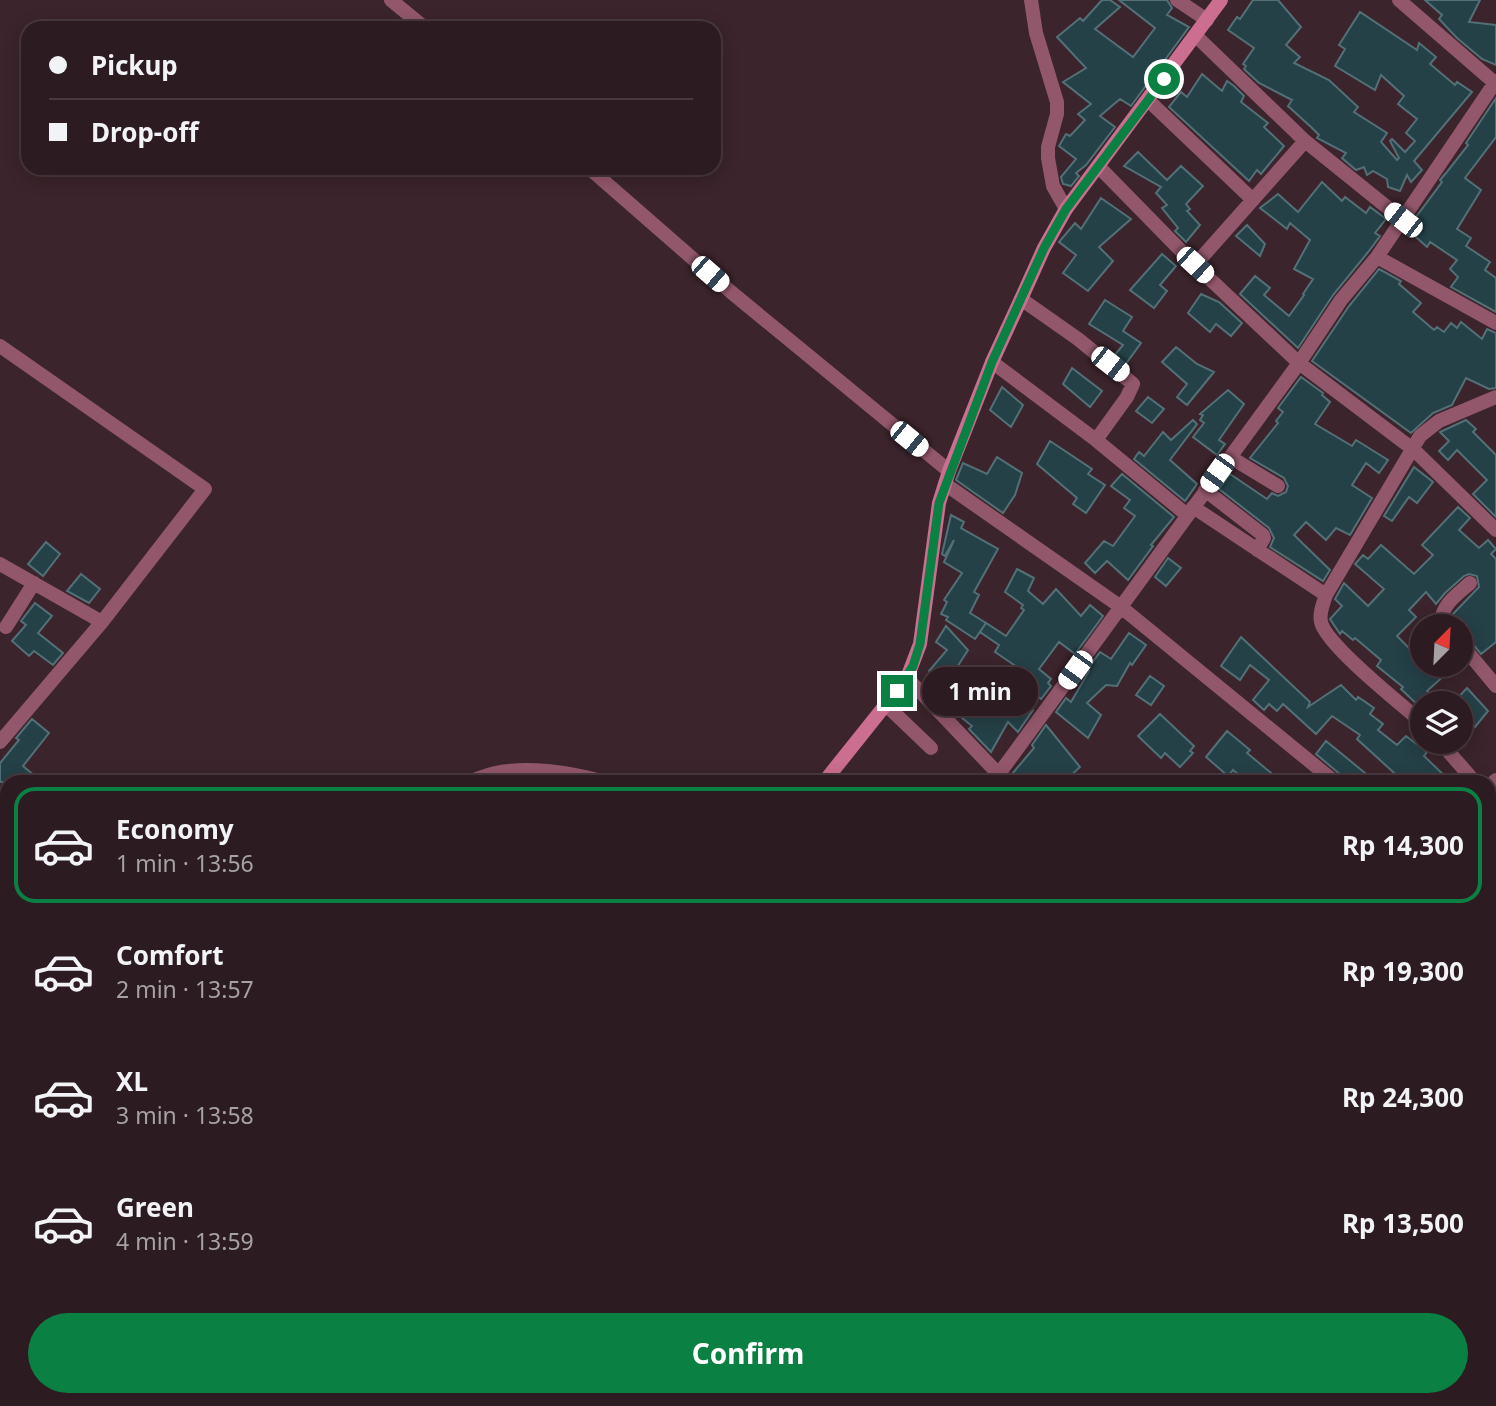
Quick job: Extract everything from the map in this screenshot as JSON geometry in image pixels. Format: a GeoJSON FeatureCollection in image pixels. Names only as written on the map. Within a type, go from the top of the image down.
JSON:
{"type":"FeatureCollection","features":[{"type":"Feature","properties":{"kind":"street"},"geometry":{"type":"LineString","coordinates":[[391,0],[416,21]]}},
{"type":"Feature","properties":{"kind":"street"},"geometry":{"type":"LineString","coordinates":[[1031,0],[1036,33],[1056,102],[1057,114],[1048,147],[1048,158],[1053,186],[1066,209]]}},
{"type":"Feature","properties":{"kind":"street"},"geometry":{"type":"LineString","coordinates":[[1177,0],[1207,20]]}},
{"type":"Feature","properties":{"kind":"street"},"geometry":{"type":"LineString","coordinates":[[830,775],[907,678],[920,644],[935,525],[947,478],[992,362],[1044,248],[1066,209],[1222,0]]}},
{"type":"Feature","properties":{"kind":"street"},"geometry":{"type":"LineString","coordinates":[[1003,775],[1205,490],[1299,363],[1341,300],[1377,257],[1496,83],[1399,0]]}},
{"type":"Feature","properties":{"kind":"street"},"geometry":{"type":"LineString","coordinates":[[1196,36],[1305,141],[1403,220]]}},
{"type":"Feature","properties":{"kind":"street"},"geometry":{"type":"LineString","coordinates":[[1149,101],[1253,200]]}},
{"type":"Feature","properties":{"kind":"street"},"geometry":{"type":"LineString","coordinates":[[1195,265],[1305,141]]}},
{"type":"Feature","properties":{"kind":"street"},"geometry":{"type":"LineString","coordinates":[[1099,167],[1195,265],[1299,363],[1414,450],[1496,530]]}},
{"type":"Feature","properties":{"kind":"street"},"geometry":{"type":"LineString","coordinates":[[597,175],[947,478],[1121,607],[1326,775]]}},
{"type":"Feature","properties":{"kind":"street"},"geometry":{"type":"LineString","coordinates":[[1377,257],[1496,323]]}},
{"type":"Feature","properties":{"kind":"street"},"geometry":{"type":"LineString","coordinates":[[1021,299],[1133,384],[1127,397],[1096,440]]}},
{"type":"Feature","properties":{"kind":"street"},"geometry":{"type":"LineString","coordinates":[[0,346],[205,489],[102,622],[0,742]]}},
{"type":"Feature","properties":{"kind":"street"},"geometry":{"type":"LineString","coordinates":[[992,362],[1190,511],[1326,595]]}},
{"type":"Feature","properties":{"kind":"street"},"geometry":{"type":"LineString","coordinates":[[1410,712],[1338,648],[1321,624],[1320,611],[1326,595],[1420,436],[1439,421],[1496,397]]}},
{"type":"Feature","properties":{"kind":"street"},"geometry":{"type":"LineString","coordinates":[[1230,457],[1278,486]]}},
{"type":"Feature","properties":{"kind":"street"},"geometry":{"type":"LineString","coordinates":[[1205,490],[1263,534],[1264,538],[1257,550]]}},
{"type":"Feature","properties":{"kind":"street"},"geometry":{"type":"LineString","coordinates":[[0,564],[102,622]]}},
{"type":"Feature","properties":{"kind":"street"},"geometry":{"type":"LineString","coordinates":[[6,627],[34,583]]}},
{"type":"Feature","properties":{"kind":"street"},"geometry":{"type":"LineString","coordinates":[[1442,614],[1446,604],[1470,583]]}},
{"type":"Feature","properties":{"kind":"street"},"geometry":{"type":"LineString","coordinates":[[1474,659],[1496,685]]}},
{"type":"Feature","properties":{"kind":"street"},"geometry":{"type":"LineString","coordinates":[[907,678],[994,775]]}},
{"type":"Feature","properties":{"kind":"street"},"geometry":{"type":"LineString","coordinates":[[886,705],[931,748]]}},
{"type":"Feature","properties":{"kind":"street"},"geometry":{"type":"LineString","coordinates":[[1450,754],[1469,775]]}},
{"type":"Feature","properties":{"kind":"street"},"geometry":{"type":"LineString","coordinates":[[489,775],[521,771],[564,775]]}},
{"type":"Feature","properties":{"kind":"building"},"geometry":{"type":"Polygon","coordinates":[[[1102,0],[1110,0],[1120,7],[1095,29],[1133,57],[1155,28],[1119,0],[1167,0],[1172,8],[1167,15],[1189,27],[1131,106],[1120,99],[1100,116],[1115,127],[1086,165],[1076,173],[1079,176],[1071,186],[1063,184],[1061,177],[1076,159],[1059,146],[1066,134],[1070,136],[1085,120],[1078,114],[1091,104],[1063,82],[1086,68],[1057,37],[1080,18],[1083,21],[1102,0]]]}},
{"type":"Feature","properties":{"kind":"building"},"geometry":{"type":"Polygon","coordinates":[[[1253,0],[1278,0],[1301,27],[1286,45],[1300,57],[1294,63],[1329,80],[1358,107],[1354,112],[1387,133],[1381,142],[1397,160],[1399,158],[1390,141],[1392,139],[1405,152],[1415,141],[1406,133],[1417,119],[1398,104],[1404,96],[1381,75],[1375,90],[1335,66],[1345,49],[1339,45],[1360,12],[1417,50],[1419,43],[1436,57],[1430,64],[1455,85],[1457,82],[1472,92],[1414,161],[1422,170],[1411,182],[1407,175],[1400,191],[1388,187],[1387,179],[1373,171],[1367,175],[1364,167],[1356,170],[1342,158],[1346,153],[1317,138],[1319,135],[1288,106],[1292,100],[1259,83],[1244,69],[1246,66],[1243,64],[1254,48],[1228,30],[1237,17],[1240,19],[1253,0]]]}},
{"type":"Feature","properties":{"kind":"building"},"geometry":{"type":"Polygon","coordinates":[[[1425,0],[1480,0],[1469,22],[1496,25],[1496,65],[1482,59],[1457,38],[1439,19],[1442,15],[1425,0]]]}},
{"type":"Feature","properties":{"kind":"building"},"geometry":{"type":"Polygon","coordinates":[[[1202,74],[1222,91],[1227,81],[1234,86],[1244,96],[1241,102],[1268,123],[1264,127],[1284,146],[1261,174],[1257,170],[1249,181],[1169,107],[1181,92],[1187,97],[1202,74]]]}},
{"type":"Feature","properties":{"kind":"building"},"geometry":{"type":"Polygon","coordinates":[[[1496,98],[1496,137],[1465,178],[1481,190],[1457,229],[1471,238],[1466,246],[1490,262],[1485,270],[1496,278],[1496,312],[1451,287],[1458,277],[1450,269],[1457,260],[1430,242],[1427,247],[1407,229],[1468,145],[1466,143],[1496,98]]]}},
{"type":"Feature","properties":{"kind":"building"},"geometry":{"type":"Polygon","coordinates":[[[1138,152],[1167,180],[1181,166],[1203,186],[1186,204],[1190,209],[1187,211],[1200,225],[1186,242],[1175,231],[1178,228],[1162,208],[1167,205],[1156,193],[1161,187],[1124,166],[1138,152]]]}},
{"type":"Feature","properties":{"kind":"building"},"geometry":{"type":"Polygon","coordinates":[[[1322,182],[1342,201],[1345,197],[1366,213],[1370,207],[1386,219],[1375,233],[1380,236],[1333,295],[1298,348],[1240,294],[1255,276],[1270,288],[1264,295],[1289,316],[1313,279],[1294,269],[1310,240],[1290,223],[1287,229],[1260,208],[1278,194],[1298,212],[1322,182]]]}},
{"type":"Feature","properties":{"kind":"building"},"geometry":{"type":"Polygon","coordinates":[[[1101,198],[1131,219],[1099,247],[1113,261],[1088,291],[1063,273],[1076,255],[1059,242],[1075,223],[1081,229],[1101,198]]]}},
{"type":"Feature","properties":{"kind":"building"},"geometry":{"type":"Polygon","coordinates":[[[1247,225],[1265,244],[1260,256],[1236,236],[1247,225]]]}},
{"type":"Feature","properties":{"kind":"building"},"geometry":{"type":"Polygon","coordinates":[[[1162,254],[1176,266],[1160,285],[1167,291],[1154,308],[1130,290],[1162,254]]]}},
{"type":"Feature","properties":{"kind":"building"},"geometry":{"type":"Polygon","coordinates":[[[1379,269],[1401,281],[1399,284],[1421,303],[1413,312],[1434,330],[1437,327],[1444,332],[1451,323],[1457,328],[1461,322],[1482,339],[1487,329],[1496,333],[1496,388],[1489,389],[1466,378],[1452,405],[1433,413],[1411,433],[1312,361],[1349,306],[1379,269]]]}},
{"type":"Feature","properties":{"kind":"building"},"geometry":{"type":"Polygon","coordinates":[[[1201,294],[1219,302],[1242,323],[1231,336],[1216,324],[1210,332],[1188,313],[1201,294]]]}},
{"type":"Feature","properties":{"kind":"building"},"geometry":{"type":"Polygon","coordinates":[[[1105,300],[1132,317],[1123,331],[1141,343],[1125,365],[1114,356],[1123,345],[1089,324],[1105,300]]]}},
{"type":"Feature","properties":{"kind":"building"},"geometry":{"type":"Polygon","coordinates":[[[1176,347],[1197,364],[1214,372],[1187,405],[1177,397],[1187,384],[1162,362],[1176,347]]]}},
{"type":"Feature","properties":{"kind":"building"},"geometry":{"type":"Polygon","coordinates":[[[1072,368],[1102,391],[1090,407],[1063,384],[1072,368]]]}},
{"type":"Feature","properties":{"kind":"building"},"geometry":{"type":"Polygon","coordinates":[[[1301,377],[1323,393],[1330,402],[1315,424],[1352,446],[1356,440],[1388,460],[1379,473],[1366,463],[1352,485],[1372,498],[1350,535],[1336,528],[1326,540],[1306,522],[1294,535],[1330,570],[1323,581],[1270,547],[1274,538],[1269,528],[1219,489],[1230,474],[1267,499],[1272,493],[1278,496],[1286,492],[1288,486],[1284,478],[1250,458],[1278,423],[1276,421],[1283,412],[1278,408],[1301,377]]]}},
{"type":"Feature","properties":{"kind":"building"},"geometry":{"type":"Polygon","coordinates":[[[1002,387],[1023,405],[1011,427],[990,410],[1002,387]]]}},
{"type":"Feature","properties":{"kind":"building"},"geometry":{"type":"Polygon","coordinates":[[[1228,390],[1244,404],[1219,440],[1225,444],[1217,455],[1193,437],[1204,423],[1200,420],[1203,415],[1200,414],[1228,390]]]}},
{"type":"Feature","properties":{"kind":"building"},"geometry":{"type":"Polygon","coordinates":[[[1148,397],[1164,409],[1152,423],[1136,411],[1148,397]]]}},
{"type":"Feature","properties":{"kind":"building"},"geometry":{"type":"Polygon","coordinates":[[[1193,420],[1197,424],[1170,460],[1197,484],[1185,501],[1134,459],[1139,452],[1144,456],[1163,432],[1171,440],[1193,420]]]}},
{"type":"Feature","properties":{"kind":"building"},"geometry":{"type":"Polygon","coordinates":[[[1466,420],[1476,429],[1473,432],[1496,455],[1496,517],[1473,494],[1487,480],[1457,450],[1448,460],[1439,451],[1449,441],[1440,432],[1466,420]]]}},
{"type":"Feature","properties":{"kind":"building"},"geometry":{"type":"Polygon","coordinates":[[[1050,441],[1092,469],[1088,474],[1105,485],[1086,513],[1073,504],[1077,498],[1037,464],[1050,441]]]}},
{"type":"Feature","properties":{"kind":"building"},"geometry":{"type":"Polygon","coordinates":[[[997,457],[1022,473],[1015,495],[1003,513],[956,480],[963,463],[987,474],[997,457]]]}},
{"type":"Feature","properties":{"kind":"building"},"geometry":{"type":"Polygon","coordinates":[[[1414,467],[1433,482],[1417,503],[1409,497],[1392,521],[1384,516],[1414,467]]]}},
{"type":"Feature","properties":{"kind":"building"},"geometry":{"type":"Polygon","coordinates":[[[1122,474],[1174,517],[1128,580],[1107,561],[1095,573],[1085,563],[1104,541],[1113,546],[1135,516],[1124,508],[1130,500],[1111,486],[1122,474]]]}},
{"type":"Feature","properties":{"kind":"building"},"geometry":{"type":"Polygon","coordinates":[[[1458,507],[1470,518],[1459,530],[1479,548],[1488,540],[1496,549],[1491,554],[1496,559],[1496,642],[1481,654],[1474,645],[1474,614],[1453,614],[1479,587],[1477,576],[1464,576],[1436,604],[1426,592],[1409,610],[1413,614],[1410,614],[1410,623],[1397,636],[1410,649],[1410,677],[1443,677],[1427,691],[1410,691],[1410,698],[1401,689],[1403,687],[1377,666],[1381,660],[1355,638],[1353,640],[1342,631],[1340,634],[1330,619],[1342,606],[1335,599],[1344,583],[1368,606],[1384,589],[1355,564],[1363,555],[1368,559],[1381,545],[1414,574],[1433,555],[1422,545],[1458,507]]]}},
{"type":"Feature","properties":{"kind":"building"},"geometry":{"type":"Polygon","coordinates":[[[951,515],[964,522],[961,528],[998,549],[974,592],[979,595],[970,613],[986,623],[975,639],[941,614],[947,602],[944,600],[962,573],[944,562],[954,540],[945,556],[942,554],[951,515]]]}},
{"type":"Feature","properties":{"kind":"building"},"geometry":{"type":"Polygon","coordinates":[[[46,542],[60,554],[43,576],[28,564],[46,542]]]}},
{"type":"Feature","properties":{"kind":"building"},"geometry":{"type":"Polygon","coordinates":[[[1168,558],[1181,568],[1166,586],[1155,577],[1168,558]]]}},
{"type":"Feature","properties":{"kind":"building"},"geometry":{"type":"Polygon","coordinates":[[[1017,569],[1034,578],[1028,591],[1043,604],[1056,589],[1081,616],[1090,605],[1103,616],[1075,654],[1059,642],[1039,669],[1051,679],[1048,683],[1051,686],[1041,699],[1027,687],[1020,695],[1033,710],[1018,732],[1008,722],[991,752],[969,729],[972,726],[945,704],[941,700],[943,698],[930,686],[937,678],[929,671],[947,650],[936,642],[946,626],[968,650],[952,675],[986,703],[1001,684],[1008,692],[1023,671],[995,652],[999,645],[980,632],[986,623],[1006,636],[1024,610],[1021,608],[1023,605],[1005,592],[1017,569]]]}},
{"type":"Feature","properties":{"kind":"building"},"geometry":{"type":"Polygon","coordinates":[[[81,574],[100,589],[89,603],[67,591],[81,574]]]}},
{"type":"Feature","properties":{"kind":"building"},"geometry":{"type":"Polygon","coordinates":[[[35,603],[52,616],[38,633],[63,653],[53,665],[34,651],[29,656],[12,641],[26,625],[21,621],[35,603]]]}},
{"type":"Feature","properties":{"kind":"building"},"geometry":{"type":"Polygon","coordinates":[[[1129,633],[1146,645],[1132,665],[1130,663],[1117,686],[1106,685],[1087,703],[1101,715],[1088,738],[1056,712],[1066,698],[1071,702],[1089,671],[1087,670],[1100,652],[1111,659],[1129,633]]]}},
{"type":"Feature","properties":{"kind":"building"},"geometry":{"type":"Polygon","coordinates":[[[1241,637],[1310,702],[1308,707],[1341,685],[1356,700],[1358,697],[1374,708],[1370,714],[1383,724],[1378,730],[1397,745],[1406,736],[1410,739],[1410,754],[1426,754],[1424,756],[1444,775],[1396,775],[1357,739],[1360,735],[1332,716],[1316,734],[1283,704],[1277,711],[1269,704],[1264,710],[1253,700],[1269,680],[1250,665],[1240,680],[1221,666],[1241,637]]]}},
{"type":"Feature","properties":{"kind":"building"},"geometry":{"type":"Polygon","coordinates":[[[1150,676],[1164,686],[1151,705],[1136,695],[1150,676]]]}},
{"type":"Feature","properties":{"kind":"building"},"geometry":{"type":"Polygon","coordinates":[[[1473,695],[1488,711],[1475,727],[1473,725],[1473,695]]]}},
{"type":"Feature","properties":{"kind":"building"},"geometry":{"type":"Polygon","coordinates":[[[1160,714],[1194,746],[1190,751],[1193,753],[1180,767],[1165,753],[1161,758],[1138,736],[1160,714]]]}},
{"type":"Feature","properties":{"kind":"building"},"geometry":{"type":"Polygon","coordinates":[[[32,719],[49,733],[23,766],[34,775],[0,775],[0,763],[19,740],[16,738],[32,719]]]}},
{"type":"Feature","properties":{"kind":"building"},"geometry":{"type":"Polygon","coordinates":[[[1046,725],[1080,767],[1071,775],[1012,775],[1034,748],[1032,745],[1046,725]]]}},
{"type":"Feature","properties":{"kind":"building"},"geometry":{"type":"Polygon","coordinates":[[[1227,731],[1250,750],[1247,753],[1274,775],[1239,775],[1233,770],[1227,775],[1206,757],[1227,731]]]}},
{"type":"Feature","properties":{"kind":"building"},"geometry":{"type":"Polygon","coordinates":[[[1326,741],[1367,775],[1341,775],[1316,754],[1326,741]]]}},
{"type":"Feature","properties":{"kind":"route"},"geometry":{"type":"LineString","coordinates":[[897,691],[913,666],[920,644],[939,503],[992,362],[1044,248],[1066,209],[1164,79]]}}]}
